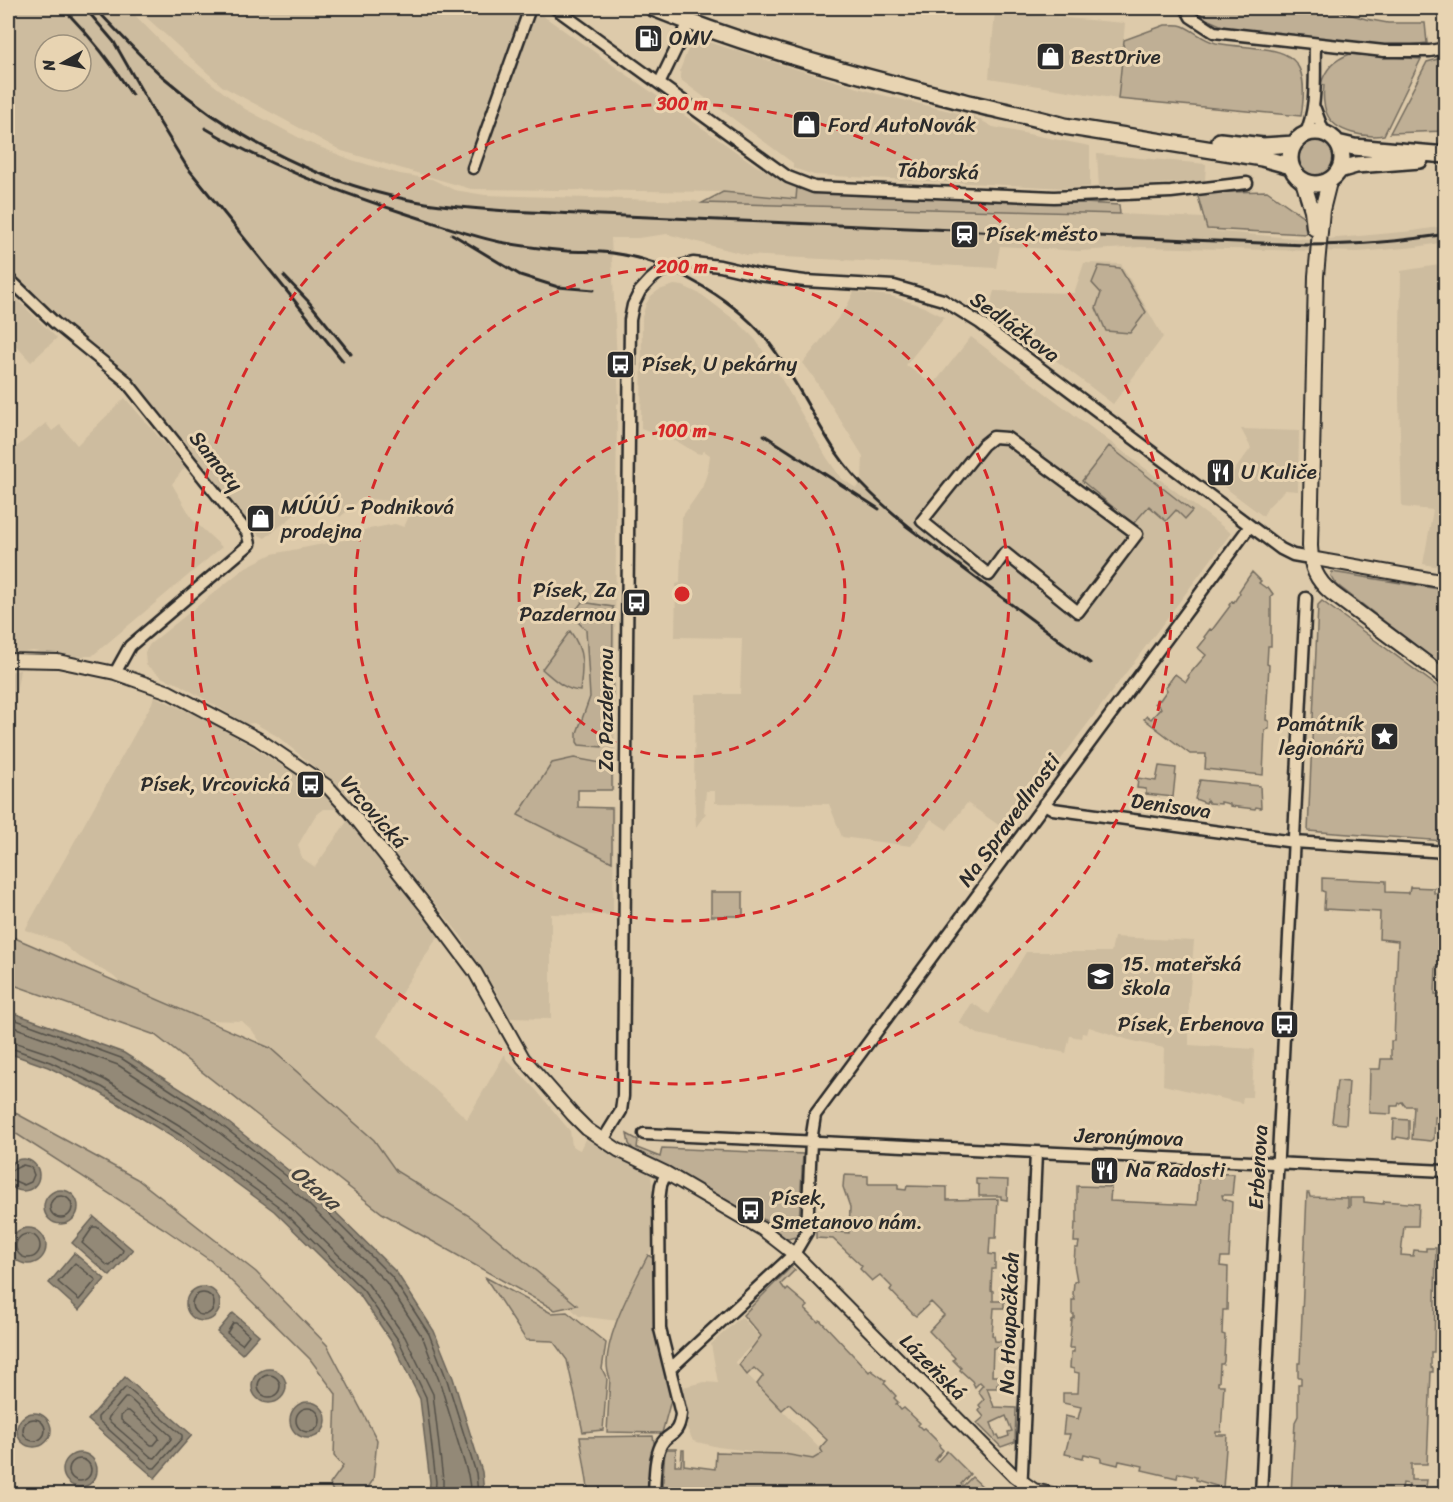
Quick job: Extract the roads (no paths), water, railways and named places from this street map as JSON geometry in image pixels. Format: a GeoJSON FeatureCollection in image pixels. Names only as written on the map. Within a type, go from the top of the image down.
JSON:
{"type":"FeatureCollection","features":[{"type":"Feature","properties":{"kind":"main road"},"geometry":{"type":"LineString","coordinates":[[653,8],[689,22],[858,75],[955,100],[1064,126],[1262,158],[1291,166]]}},
{"type":"Feature","properties":{"kind":"main road"},"geometry":{"type":"LineString","coordinates":[[1041,119],[1062,119],[1252,145],[1274,146],[1300,139],[1314,132],[1324,133],[1337,143],[1354,147],[1446,156]]}},
{"type":"Feature","properties":{"kind":"main road"},"geometry":{"type":"LineString","coordinates":[[1300,139],[1290,156],[1291,166],[1303,181],[1314,184],[1329,182],[1340,170],[1342,161],[1337,143]]}},
{"type":"Feature","properties":{"kind":"main road"},"geometry":{"type":"LineString","coordinates":[[1340,170],[1356,165],[1446,156]]}},
{"type":"Feature","properties":{"kind":"main road"},"geometry":{"type":"LineString","coordinates":[[1303,181],[1312,210],[1317,251]]}},
{"type":"Feature","properties":{"kind":"main road"},"geometry":{"type":"LineString","coordinates":[[1329,182],[1323,199],[1317,251],[1310,558],[1315,575],[1326,588],[1446,678]]}},
{"type":"Feature","properties":{"kind":"street"},"geometry":{"type":"LineString","coordinates":[[473,168],[530,8]]}},
{"type":"Feature","properties":{"kind":"street","name":"Táborská"},"geometry":{"type":"LineString","coordinates":[[555,8],[788,177],[814,187],[1054,196],[1171,192],[1247,183]]}},
{"type":"Feature","properties":{"kind":"street"},"geometry":{"type":"LineString","coordinates":[[1186,8],[1191,17],[1214,32],[1384,51],[1430,51],[1446,48]]}},
{"type":"Feature","properties":{"kind":"street"},"geometry":{"type":"LineString","coordinates":[[660,82],[683,39],[689,22]]}},
{"type":"Feature","properties":{"kind":"street"},"geometry":{"type":"LineString","coordinates":[[1300,139],[1311,122],[1314,106],[1315,44]]}},
{"type":"Feature","properties":{"kind":"street"},"geometry":{"type":"LineString","coordinates":[[1314,106],[1318,123],[1324,133]]}},
{"type":"Feature","properties":{"kind":"street","name":"Sedláčkova"},"geometry":{"type":"LineString","coordinates":[[650,280],[661,271],[693,263],[805,281],[894,286],[943,300],[980,323],[1224,504],[1250,526],[1287,552],[1310,558]]}},
{"type":"Feature","properties":{"kind":"street","name":"Samoty"},"geometry":{"type":"LineString","coordinates":[[8,278],[55,323],[125,380],[247,532],[250,544],[130,646],[115,673]]}},
{"type":"Feature","properties":{"kind":"street","name":"Za Pazdernou"},"geometry":{"type":"LineString","coordinates":[[603,1140],[621,1111],[623,1096],[630,320],[633,305],[640,291],[650,280]]}},
{"type":"Feature","properties":{"kind":"street"},"geometry":{"type":"LineString","coordinates":[[993,437],[1007,438],[1137,534],[1078,612],[1005,553],[989,575],[922,521],[983,445],[993,437]]}},
{"type":"Feature","properties":{"kind":"street","name":"Na Spravedlnosti"},"geometry":{"type":"LineString","coordinates":[[794,1254],[807,1232],[815,1115],[1250,526]]}},
{"type":"Feature","properties":{"kind":"street"},"geometry":{"type":"LineString","coordinates":[[1310,558],[1446,582]]}},
{"type":"Feature","properties":{"kind":"street","name":"Erbenova"},"geometry":{"type":"LineString","coordinates":[[1261,1494],[1306,598]]}},
{"type":"Feature","properties":{"kind":"street","name":"Vrcovická"},"geometry":{"type":"LineString","coordinates":[[8,660],[58,661],[115,673],[169,692],[258,739],[327,786],[407,882],[475,972],[523,1058],[588,1130],[618,1150],[666,1173]]}},
{"type":"Feature","properties":{"kind":"street","name":"Denisova"},"geometry":{"type":"LineString","coordinates":[[1044,804],[1053,809],[1294,842],[1446,852]]}},
{"type":"Feature","properties":{"kind":"street","name":"Jeronýmova"},"geometry":{"type":"LineString","coordinates":[[644,1134],[1446,1171]]}},
{"type":"Feature","properties":{"kind":"street","name":"Na Houpačkách"},"geometry":{"type":"LineString","coordinates":[[1022,1489],[1036,1153]]}},
{"type":"Feature","properties":{"kind":"street"},"geometry":{"type":"LineString","coordinates":[[654,1494],[660,1446],[676,1432],[680,1425],[679,1403],[660,1329],[658,1201],[666,1173]]}},
{"type":"Feature","properties":{"kind":"street","name":"Lázeňská"},"geometry":{"type":"LineString","coordinates":[[666,1173],[762,1229],[794,1254],[1022,1489],[1053,1494]]}},
{"type":"Feature","properties":{"kind":"street"},"geometry":{"type":"LineString","coordinates":[[670,1369],[794,1254]]}},
{"type":"Feature","properties":{"kind":"water"},"geometry":{"type":"Polygon","coordinates":[[[8,1011],[124,1053],[210,1108],[312,1189],[397,1273],[434,1331],[453,1378],[482,1472],[484,1494],[429,1494],[430,1482],[420,1399],[393,1344],[359,1294],[274,1211],[179,1141],[99,1092],[48,1067],[8,1053],[8,1011]]]}},
{"type":"Feature","properties":{"kind":"water"},"geometry":{"type":"Polygon","coordinates":[[[23,1159],[35,1163],[39,1175],[35,1187],[23,1191],[11,1187],[7,1175],[11,1163],[23,1159]]]}},
{"type":"Feature","properties":{"kind":"water"},"geometry":{"type":"Polygon","coordinates":[[[61,1190],[73,1195],[78,1207],[73,1219],[61,1224],[49,1219],[44,1207],[49,1195],[61,1190]]]}},
{"type":"Feature","properties":{"kind":"water"},"geometry":{"type":"Polygon","coordinates":[[[94,1217],[133,1250],[110,1276],[72,1243],[94,1217]]]}},
{"type":"Feature","properties":{"kind":"water"},"geometry":{"type":"Polygon","coordinates":[[[28,1228],[41,1233],[46,1246],[41,1259],[28,1264],[15,1259],[10,1246],[15,1233],[28,1228]]]}},
{"type":"Feature","properties":{"kind":"water"},"geometry":{"type":"Polygon","coordinates":[[[74,1253],[105,1279],[79,1310],[49,1283],[74,1253]]]}},
{"type":"Feature","properties":{"kind":"water"},"geometry":{"type":"Polygon","coordinates":[[[203,1287],[215,1292],[220,1304],[215,1316],[203,1321],[191,1316],[186,1304],[191,1292],[203,1287]]]}},
{"type":"Feature","properties":{"kind":"water"},"geometry":{"type":"Polygon","coordinates":[[[233,1313],[259,1335],[242,1354],[217,1332],[233,1313]]]}},
{"type":"Feature","properties":{"kind":"water"},"geometry":{"type":"Polygon","coordinates":[[[269,1369],[281,1374],[286,1386],[281,1398],[269,1403],[257,1398],[252,1386],[257,1374],[269,1369]]]}},
{"type":"Feature","properties":{"kind":"water"},"geometry":{"type":"Polygon","coordinates":[[[125,1377],[192,1435],[155,1478],[88,1420],[125,1377]]]}},
{"type":"Feature","properties":{"kind":"water"},"geometry":{"type":"Polygon","coordinates":[[[308,1402],[321,1407],[326,1420],[321,1433],[308,1438],[295,1433],[290,1420],[295,1407],[308,1402]]]}},
{"type":"Feature","properties":{"kind":"water"},"geometry":{"type":"Polygon","coordinates":[[[34,1413],[46,1418],[51,1430],[46,1442],[34,1447],[22,1442],[17,1430],[22,1418],[34,1413]]]}},
{"type":"Feature","properties":{"kind":"water"},"geometry":{"type":"Polygon","coordinates":[[[80,1453],[92,1458],[97,1470],[92,1482],[80,1487],[68,1482],[63,1470],[68,1458],[80,1453]]]}},
{"type":"Feature","properties":{"kind":"railway"},"geometry":{"type":"LineString","coordinates":[[63,8],[100,50],[132,95]]}},
{"type":"Feature","properties":{"kind":"railway"},"geometry":{"type":"LineString","coordinates":[[85,8],[114,42],[187,167],[343,361]]}},
{"type":"Feature","properties":{"kind":"railway"},"geometry":{"type":"LineString","coordinates":[[95,8],[162,76],[221,121],[252,141],[285,158],[354,186],[426,203],[507,211],[1306,245],[1376,243],[1446,234]]}},
{"type":"Feature","properties":{"kind":"railway"},"geometry":{"type":"LineString","coordinates":[[205,128],[277,166],[352,195],[452,229],[517,245],[567,251],[607,252],[634,257],[684,276],[723,300],[759,331],[786,367],[844,463],[871,493],[912,529]]}},
{"type":"Feature","properties":{"kind":"railway"},"geometry":{"type":"LineString","coordinates":[[452,234],[520,275],[558,287],[594,290]]}},
{"type":"Feature","properties":{"kind":"railway"},"geometry":{"type":"LineString","coordinates":[[284,276],[308,301],[351,354]]}},
{"type":"Feature","properties":{"kind":"railway"},"geometry":{"type":"LineString","coordinates":[[764,435],[879,509]]}},
{"type":"Feature","properties":{"kind":"railway"},"geometry":{"type":"LineString","coordinates":[[905,525],[1090,663]]}},
{"type":"Feature","properties":{"kind":"place","name":"OMV"},"geometry":{"type":"Point","coordinates":[648,38]}},
{"type":"Feature","properties":{"kind":"place","name":"BestDrive"},"geometry":{"type":"Point","coordinates":[1050,57]}},
{"type":"Feature","properties":{"kind":"place","name":"Ford AutoNovák"},"geometry":{"type":"Point","coordinates":[807,125]}},
{"type":"Feature","properties":{"kind":"place","name":"Písek město"},"geometry":{"type":"Point","coordinates":[965,234]}},
{"type":"Feature","properties":{"kind":"place","name":"Písek, U pekárny"},"geometry":{"type":"Point","coordinates":[621,364]}},
{"type":"Feature","properties":{"kind":"place","name":"U Kuliče"},"geometry":{"type":"Point","coordinates":[1220,472]}},
{"type":"Feature","properties":{"kind":"place","name":"MÚÚÚ - Podniková prodejna"},"geometry":{"type":"Point","coordinates":[260,519]}},
{"type":"Feature","properties":{"kind":"place","name":"Písek, Za Pazdernou"},"geometry":{"type":"Point","coordinates":[637,602]}},
{"type":"Feature","properties":{"kind":"place","name":"Památník legionářů"},"geometry":{"type":"Point","coordinates":[1385,736]}},
{"type":"Feature","properties":{"kind":"place","name":"Písek, Vrcovická"},"geometry":{"type":"Point","coordinates":[311,784]}},
{"type":"Feature","properties":{"kind":"place","name":"15. mateřská škola"},"geometry":{"type":"Point","coordinates":[1101,976]}},
{"type":"Feature","properties":{"kind":"place","name":"Písek, Erbenova"},"geometry":{"type":"Point","coordinates":[1285,1024]}},
{"type":"Feature","properties":{"kind":"place","name":"Na Radosti"},"geometry":{"type":"Point","coordinates":[1105,1170]}},
{"type":"Feature","properties":{"kind":"place","name":"Písek, Smetanovo nám."},"geometry":{"type":"Point","coordinates":[750,1210]}},
{"type":"Feature","properties":{"kind":"water label","name":"Otava"},"geometry":{"type":"Point","coordinates":[316,1187]}}]}
